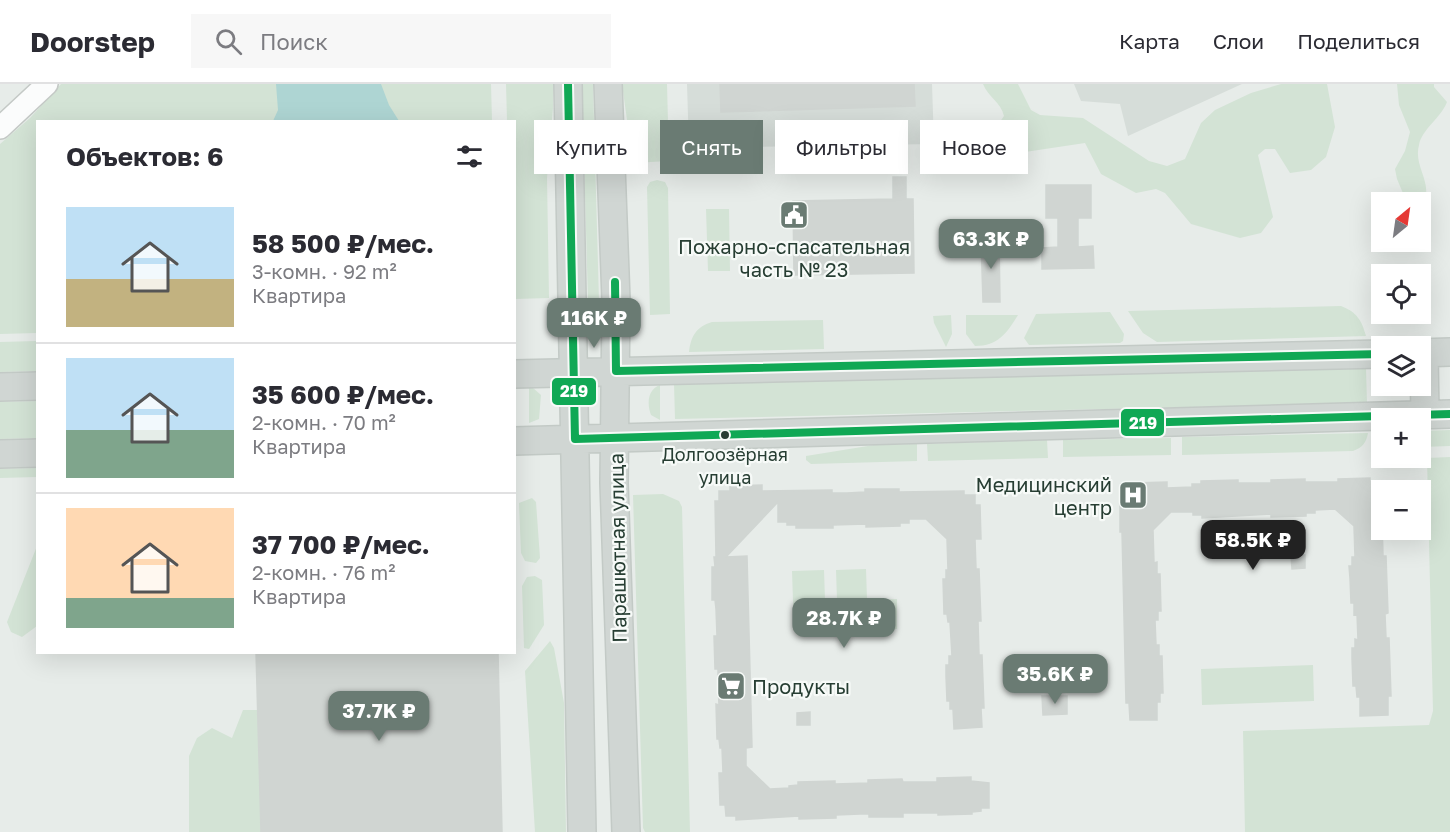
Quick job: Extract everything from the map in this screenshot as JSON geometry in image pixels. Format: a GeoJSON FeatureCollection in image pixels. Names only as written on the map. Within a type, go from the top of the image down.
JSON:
{"type":"FeatureCollection","features":[{"type":"Feature","properties":{"kind":"main road","name":"Парашютная улица"},"geometry":{"type":"LineString","coordinates":[[568,84],[582,832]]}},
{"type":"Feature","properties":{"kind":"main road","name":"Парашютная улица"},"geometry":{"type":"LineString","coordinates":[[608,84],[616,300],[614,483],[626,832]]}},
{"type":"Feature","properties":{"kind":"main road"},"geometry":{"type":"LineString","coordinates":[[516,441],[1438,414],[1431,353]]}},
{"type":"Feature","properties":{"kind":"main road"},"geometry":{"type":"LineString","coordinates":[[516,374],[1371,354]]}},
{"type":"Feature","properties":{"kind":"main road"},"geometry":{"type":"LineString","coordinates":[[0,387],[36,386]]}},
{"type":"Feature","properties":{"kind":"main road"},"geometry":{"type":"LineString","coordinates":[[0,454],[36,453]]}},
{"type":"Feature","properties":{"kind":"street"},"geometry":{"type":"LineString","coordinates":[[0,128],[47,84]]}},
{"type":"Feature","properties":{"kind":"shaded area"},"geometry":{"type":"Polygon","coordinates":[[[687,84],[932,84],[933,120],[920,120],[920,144],[908,144],[908,120],[775,120],[775,147],[763,147],[763,120],[688,120],[687,84]]]}},
{"type":"Feature","properties":{"kind":"shaded area"},"geometry":{"type":"Polygon","coordinates":[[[1074,84],[1242,84],[1128,136],[1120,104],[1081,101],[1074,84]]]}},
{"type":"Feature","properties":{"kind":"green space"},"geometry":{"type":"Polygon","coordinates":[[[61,84],[491,84],[492,120],[36,120],[36,333],[0,334],[0,144],[30,118],[61,84]]]}},
{"type":"Feature","properties":{"kind":"green space"},"geometry":{"type":"Polygon","coordinates":[[[506,84],[553,84],[552,120],[534,120],[534,174],[547,174],[549,298],[516,299],[516,120],[507,120],[506,84]]]}},
{"type":"Feature","properties":{"kind":"green space"},"geometry":{"type":"Polygon","coordinates":[[[582,84],[593,84],[594,120],[583,120],[582,84]]]}},
{"type":"Feature","properties":{"kind":"green space"},"geometry":{"type":"Polygon","coordinates":[[[622,84],[667,84],[668,120],[660,120],[660,162],[648,162],[648,120],[627,120],[622,84]]]}},
{"type":"Feature","properties":{"kind":"green space"},"geometry":{"type":"Polygon","coordinates":[[[983,84],[1018,84],[1031,110],[1040,115],[1083,118],[1149,161],[1167,166],[1185,159],[1201,123],[1215,110],[1251,93],[1281,84],[1327,84],[1335,127],[1326,157],[1311,170],[1290,173],[1275,149],[1265,149],[1258,155],[1273,217],[1261,233],[1240,238],[1191,224],[1165,193],[1156,189],[1136,193],[1101,174],[1085,143],[1028,152],[1028,120],[1002,120],[1004,116],[1002,111],[983,84]]]}},
{"type":"Feature","properties":{"kind":"green space"},"geometry":{"type":"Polygon","coordinates":[[[1397,84],[1434,84],[1447,102],[1424,134],[1419,145],[1419,161],[1426,192],[1402,192],[1397,179],[1395,169],[1405,151],[1410,132],[1399,105],[1397,84]]]}},
{"type":"Feature","properties":{"kind":"green space"},"geometry":{"type":"Polygon","coordinates":[[[584,174],[595,174],[599,301],[588,302],[584,174]]]}},
{"type":"Feature","properties":{"kind":"green space"},"geometry":{"type":"Polygon","coordinates":[[[657,180],[665,182],[668,188],[670,314],[650,315],[647,187],[650,182],[657,180]]]}},
{"type":"Feature","properties":{"kind":"green space"},"geometry":{"type":"Polygon","coordinates":[[[706,209],[729,209],[730,271],[708,271],[706,209]]]}},
{"type":"Feature","properties":{"kind":"green space"},"geometry":{"type":"Polygon","coordinates":[[[1341,306],[1358,318],[1366,336],[1157,342],[1143,333],[1128,311],[1341,306]]]}},
{"type":"Feature","properties":{"kind":"green space"},"geometry":{"type":"Polygon","coordinates":[[[1110,312],[1124,334],[1123,341],[1120,343],[1029,345],[1024,338],[1036,314],[1110,312]]]}},
{"type":"Feature","properties":{"kind":"green space"},"geometry":{"type":"Polygon","coordinates":[[[951,315],[952,334],[946,347],[933,316],[951,315]]]}},
{"type":"Feature","properties":{"kind":"green space"},"geometry":{"type":"Polygon","coordinates":[[[966,315],[1018,315],[996,341],[975,346],[966,334],[966,315]]]}},
{"type":"Feature","properties":{"kind":"green space"},"geometry":{"type":"Polygon","coordinates":[[[823,320],[824,349],[689,352],[695,333],[712,322],[823,320]]]}},
{"type":"Feature","properties":{"kind":"green space"},"geometry":{"type":"Polygon","coordinates":[[[36,341],[36,371],[0,372],[0,342],[36,341]]]}},
{"type":"Feature","properties":{"kind":"green space"},"geometry":{"type":"Polygon","coordinates":[[[1366,368],[1367,403],[675,419],[674,384],[1366,368]]]}},
{"type":"Feature","properties":{"kind":"green space"},"geometry":{"type":"Polygon","coordinates":[[[660,385],[660,420],[651,415],[649,402],[650,394],[660,385]]]}},
{"type":"Feature","properties":{"kind":"green space"},"geometry":{"type":"Polygon","coordinates":[[[529,388],[533,388],[541,395],[539,419],[529,423],[529,388]]]}},
{"type":"Feature","properties":{"kind":"green space"},"geometry":{"type":"Polygon","coordinates":[[[36,401],[36,438],[0,439],[0,402],[36,401]]]}},
{"type":"Feature","properties":{"kind":"green space"},"geometry":{"type":"Polygon","coordinates":[[[1450,430],[1450,446],[1431,447],[1431,431],[1450,430]]]}},
{"type":"Feature","properties":{"kind":"green space"},"geometry":{"type":"Polygon","coordinates":[[[1368,433],[1364,444],[1353,451],[1182,455],[1182,437],[1368,433]]]}},
{"type":"Feature","properties":{"kind":"green space"},"geometry":{"type":"Polygon","coordinates":[[[1171,438],[1171,455],[1063,457],[1063,440],[1171,438]]]}},
{"type":"Feature","properties":{"kind":"green space"},"geometry":{"type":"Polygon","coordinates":[[[1047,440],[1048,458],[928,461],[927,444],[1047,440]]]}},
{"type":"Feature","properties":{"kind":"green space"},"geometry":{"type":"Polygon","coordinates":[[[917,444],[917,461],[811,464],[806,460],[806,456],[874,445],[917,444]]]}},
{"type":"Feature","properties":{"kind":"green space"},"geometry":{"type":"Polygon","coordinates":[[[1450,457],[1450,832],[1245,832],[1243,731],[1429,725],[1433,711],[1429,540],[1431,540],[1431,480],[1428,480],[1427,468],[1431,468],[1431,458],[1450,457]]]}},
{"type":"Feature","properties":{"kind":"green space"},"geometry":{"type":"Polygon","coordinates":[[[36,468],[36,477],[0,478],[0,469],[36,468]]]}},
{"type":"Feature","properties":{"kind":"green space"},"geometry":{"type":"Polygon","coordinates":[[[663,494],[679,501],[682,507],[690,832],[645,832],[643,828],[633,495],[663,494]]]}},
{"type":"Feature","properties":{"kind":"green space"},"geometry":{"type":"Polygon","coordinates":[[[532,498],[536,502],[540,558],[536,563],[525,561],[521,553],[519,503],[532,498]]]}},
{"type":"Feature","properties":{"kind":"green space"},"geometry":{"type":"Polygon","coordinates":[[[36,549],[36,627],[22,637],[11,632],[7,622],[36,549]]]}},
{"type":"Feature","properties":{"kind":"green space"},"geometry":{"type":"Polygon","coordinates":[[[866,569],[868,629],[838,630],[836,570],[866,569]]]}},
{"type":"Feature","properties":{"kind":"green space"},"geometry":{"type":"Polygon","coordinates":[[[824,570],[826,630],[794,631],[792,571],[824,570]]]}},
{"type":"Feature","properties":{"kind":"green space"},"geometry":{"type":"Polygon","coordinates":[[[535,576],[542,580],[544,625],[529,649],[524,648],[522,586],[527,577],[535,576]]]}},
{"type":"Feature","properties":{"kind":"green space"},"geometry":{"type":"Polygon","coordinates":[[[897,599],[897,629],[875,630],[874,600],[897,599]]]}},
{"type":"Feature","properties":{"kind":"green space"},"geometry":{"type":"Polygon","coordinates":[[[550,641],[554,648],[564,703],[566,832],[535,832],[525,671],[550,641]]]}},
{"type":"Feature","properties":{"kind":"green space"},"geometry":{"type":"Polygon","coordinates":[[[1313,665],[1314,701],[1202,705],[1201,669],[1313,665]]]}},
{"type":"Feature","properties":{"kind":"green space"},"geometry":{"type":"Polygon","coordinates":[[[243,710],[258,710],[261,832],[189,832],[189,756],[197,738],[212,728],[232,738],[243,710]]]}},
{"type":"Feature","properties":{"kind":"water"},"geometry":{"type":"Polygon","coordinates":[[[276,84],[381,84],[389,105],[398,120],[273,120],[278,110],[276,84]]]}},
{"type":"Feature","properties":{"kind":"building"},"geometry":{"type":"Polygon","coordinates":[[[720,84],[914,84],[915,106],[721,112],[720,84]]]}},
{"type":"Feature","properties":{"kind":"building"},"geometry":{"type":"Polygon","coordinates":[[[893,177],[906,177],[906,199],[913,199],[914,273],[794,275],[793,201],[893,199],[893,177]]]}},
{"type":"Feature","properties":{"kind":"building"},"geometry":{"type":"Polygon","coordinates":[[[1046,185],[1091,185],[1091,218],[1078,218],[1078,247],[1093,246],[1094,268],[1042,269],[1042,248],[1058,247],[1058,218],[1046,218],[1046,185]]]}},
{"type":"Feature","properties":{"kind":"building"},"geometry":{"type":"Polygon","coordinates":[[[981,238],[999,238],[1000,302],[983,302],[981,238]]]}},
{"type":"Feature","properties":{"kind":"building"},"geometry":{"type":"Polygon","coordinates":[[[1370,478],[1371,482],[1371,540],[1383,540],[1383,556],[1386,556],[1388,613],[1385,614],[1386,638],[1389,638],[1391,696],[1388,696],[1388,715],[1360,716],[1360,697],[1357,697],[1356,686],[1353,686],[1352,648],[1355,648],[1355,639],[1358,640],[1357,614],[1354,615],[1354,603],[1351,603],[1349,566],[1352,566],[1352,557],[1355,557],[1354,526],[1335,509],[1315,510],[1315,513],[1306,513],[1306,516],[1271,517],[1271,514],[1202,518],[1202,515],[1193,515],[1193,512],[1171,512],[1153,530],[1154,563],[1157,562],[1157,574],[1160,574],[1161,611],[1158,611],[1158,620],[1155,620],[1156,645],[1159,645],[1159,656],[1162,656],[1163,693],[1160,693],[1160,702],[1157,702],[1157,720],[1130,720],[1129,703],[1126,703],[1122,532],[1120,532],[1120,498],[1124,498],[1124,488],[1135,488],[1134,483],[1167,482],[1167,488],[1192,487],[1192,484],[1201,484],[1201,481],[1238,480],[1238,483],[1271,483],[1271,480],[1305,479],[1305,482],[1338,482],[1338,479],[1370,478]]]}},
{"type":"Feature","properties":{"kind":"building"},"geometry":{"type":"Polygon","coordinates":[[[762,485],[762,491],[832,490],[832,493],[847,493],[865,492],[865,489],[899,489],[899,492],[964,491],[964,495],[975,495],[975,505],[980,505],[981,539],[975,539],[976,569],[979,569],[981,621],[978,621],[979,655],[982,655],[984,708],[981,708],[982,727],[954,729],[953,709],[950,709],[950,701],[947,701],[946,676],[946,665],[949,665],[949,656],[952,656],[950,622],[948,622],[947,614],[944,614],[943,579],[946,579],[946,570],[948,570],[947,539],[926,519],[909,519],[909,523],[900,523],[900,526],[866,527],[866,524],[833,525],[833,528],[796,528],[796,525],[787,525],[787,522],[778,522],[778,502],[726,557],[747,556],[752,747],[746,748],[746,766],[770,789],[789,788],[789,786],[798,785],[798,782],[835,781],[835,784],[902,779],[903,782],[937,782],[937,778],[971,777],[971,781],[989,783],[989,808],[981,808],[981,811],[972,812],[972,814],[903,813],[903,817],[869,817],[869,814],[860,814],[836,815],[836,818],[799,819],[799,816],[736,820],[736,816],[726,816],[725,805],[720,805],[719,773],[723,773],[722,748],[717,739],[718,669],[715,669],[714,636],[717,636],[715,600],[712,600],[712,567],[715,567],[714,557],[716,557],[715,501],[719,501],[719,491],[730,491],[730,486],[762,485]]]}},
{"type":"Feature","properties":{"kind":"building"},"geometry":{"type":"Polygon","coordinates":[[[1291,555],[1305,555],[1305,568],[1292,569],[1291,555]]]}},
{"type":"Feature","properties":{"kind":"building"},"geometry":{"type":"Polygon","coordinates":[[[256,654],[498,654],[502,832],[261,832],[256,654]]]}},
{"type":"Feature","properties":{"kind":"building"},"geometry":{"type":"Polygon","coordinates":[[[1042,696],[1067,696],[1067,714],[1043,715],[1042,696]]]}},
{"type":"Feature","properties":{"kind":"building"},"geometry":{"type":"Polygon","coordinates":[[[810,712],[810,725],[797,725],[797,713],[810,712]]]}},
{"type":"Feature","properties":{"kind":"transit line","name":"219"},"geometry":{"type":"LineString","coordinates":[[568,84],[575,439],[1450,414]]}},
{"type":"Feature","properties":{"kind":"transit line","name":"219"},"geometry":{"type":"LineString","coordinates":[[615,282],[616,371],[1371,354]]}},
{"type":"Feature","properties":{"kind":"place","name":"Пожарно-спасательная часть № 23"},"geometry":{"type":"Point","coordinates":[794,215]}},
{"type":"Feature","properties":{"kind":"place","name":"Долгоозёрная улица"},"geometry":{"type":"Point","coordinates":[725,435]}},
{"type":"Feature","properties":{"kind":"place","name":"Медицинский центр"},"geometry":{"type":"Point","coordinates":[1133,495]}},
{"type":"Feature","properties":{"kind":"place","name":"Продукты"},"geometry":{"type":"Point","coordinates":[731,686]}}]}
